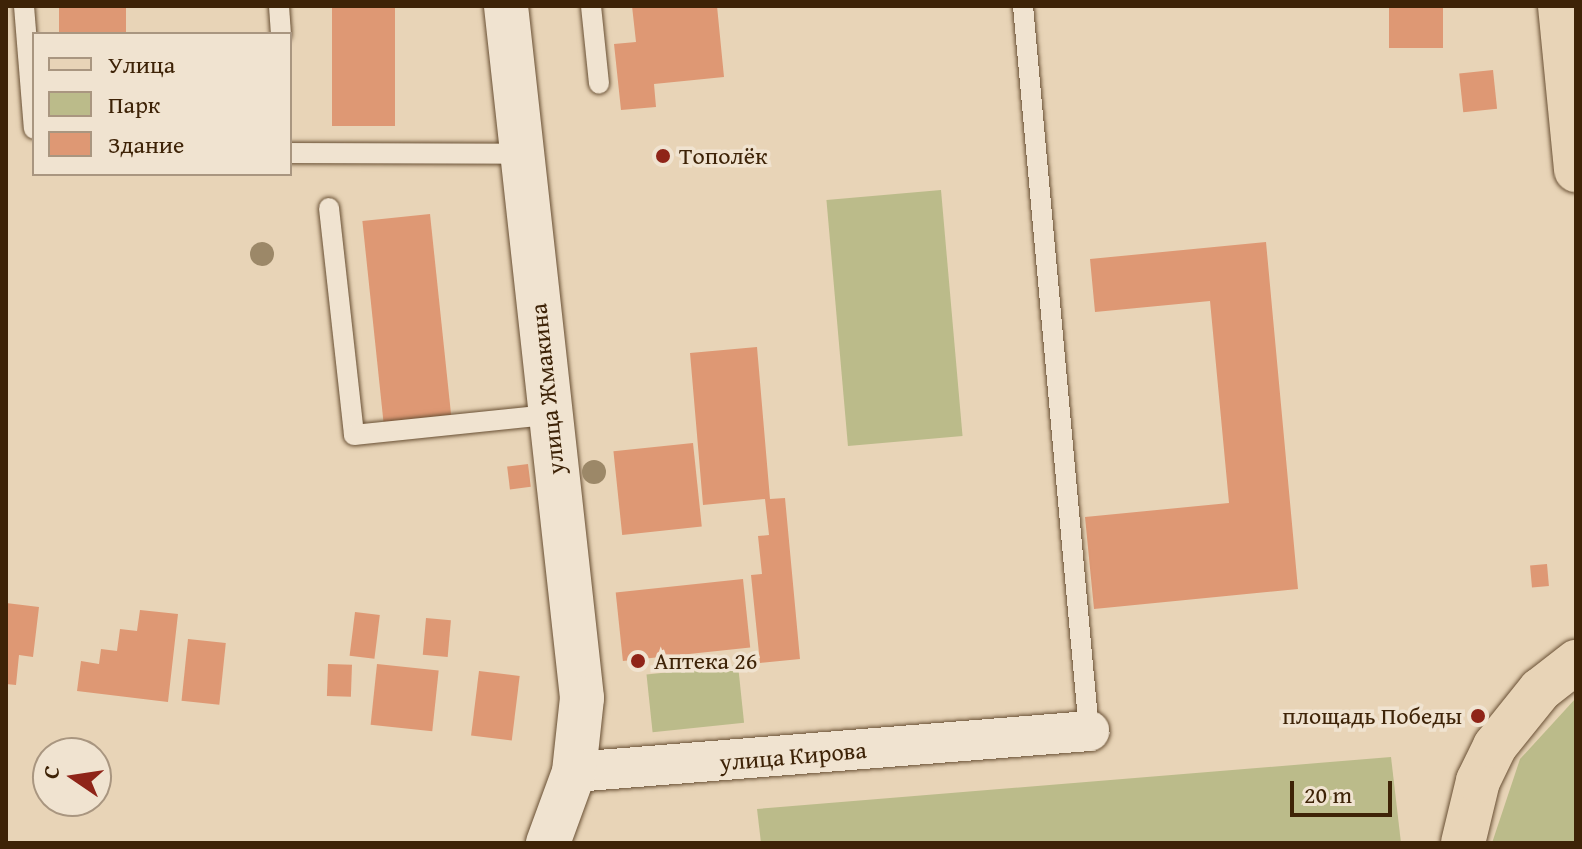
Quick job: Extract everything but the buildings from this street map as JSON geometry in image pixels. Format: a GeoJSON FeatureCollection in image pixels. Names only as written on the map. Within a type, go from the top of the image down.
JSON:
{"type":"FeatureCollection","features":[{"type":"Feature","properties":{"kind":"main road"},"geometry":{"type":"LineString","coordinates":[[1560,6],[1576,170]]}},
{"type":"Feature","properties":{"kind":"main road"},"geometry":{"type":"LineString","coordinates":[[1463,843],[1478,781],[1512,719],[1576,630]]}},
{"type":"Feature","properties":{"kind":"main road"},"geometry":{"type":"LineString","coordinates":[[1512,719],[1576,662]]}},
{"type":"Feature","properties":{"kind":"street","name":"улица Жмакина"},"geometry":{"type":"LineString","coordinates":[[506,6],[524,154],[548,415],[582,698],[574,772]]}},
{"type":"Feature","properties":{"kind":"street","name":"улица Кирова"},"geometry":{"type":"LineString","coordinates":[[574,772],[1089,731]]}},
{"type":"Feature","properties":{"kind":"street"},"geometry":{"type":"LineString","coordinates":[[548,843],[574,772]]}},
{"type":"Feature","properties":{"kind":"lane"},"geometry":{"type":"LineString","coordinates":[[24,6],[32,104]]}},
{"type":"Feature","properties":{"kind":"lane"},"geometry":{"type":"LineString","coordinates":[[279,6],[281,32]]}},
{"type":"Feature","properties":{"kind":"lane"},"geometry":{"type":"LineString","coordinates":[[591,6],[599,84]]}},
{"type":"Feature","properties":{"kind":"lane"},"geometry":{"type":"LineString","coordinates":[[1023,6],[1089,731]]}},
{"type":"Feature","properties":{"kind":"lane"},"geometry":{"type":"LineString","coordinates":[[292,151],[524,154]]}},
{"type":"Feature","properties":{"kind":"lane"},"geometry":{"type":"LineString","coordinates":[[329,208],[354,435],[548,415]]}},
{"type":"Feature","properties":{"kind":"green space"},"geometry":{"type":"Polygon","coordinates":[[[941,190],[963,436],[848,446],[826,200],[941,190]]]}},
{"type":"Feature","properties":{"kind":"green space"},"geometry":{"type":"Polygon","coordinates":[[[738,665],[744,723],[653,732],[647,675],[738,665]]]}},
{"type":"Feature","properties":{"kind":"green space"},"geometry":{"type":"Polygon","coordinates":[[[1576,698],[1576,843],[1492,843],[1520,759],[1576,698]]]}},
{"type":"Feature","properties":{"kind":"green space"},"geometry":{"type":"Polygon","coordinates":[[[1391,757],[1401,843],[761,843],[757,809],[1391,757]]]}},
{"type":"Feature","properties":{"kind":"place","name":"Тополёк"},"geometry":{"type":"Point","coordinates":[663,156]}},
{"type":"Feature","properties":{"kind":"place","name":"Аптека 26"},"geometry":{"type":"Point","coordinates":[638,661]}},
{"type":"Feature","properties":{"kind":"place","name":"площадь Победы"},"geometry":{"type":"Point","coordinates":[1478,716]}}]}
